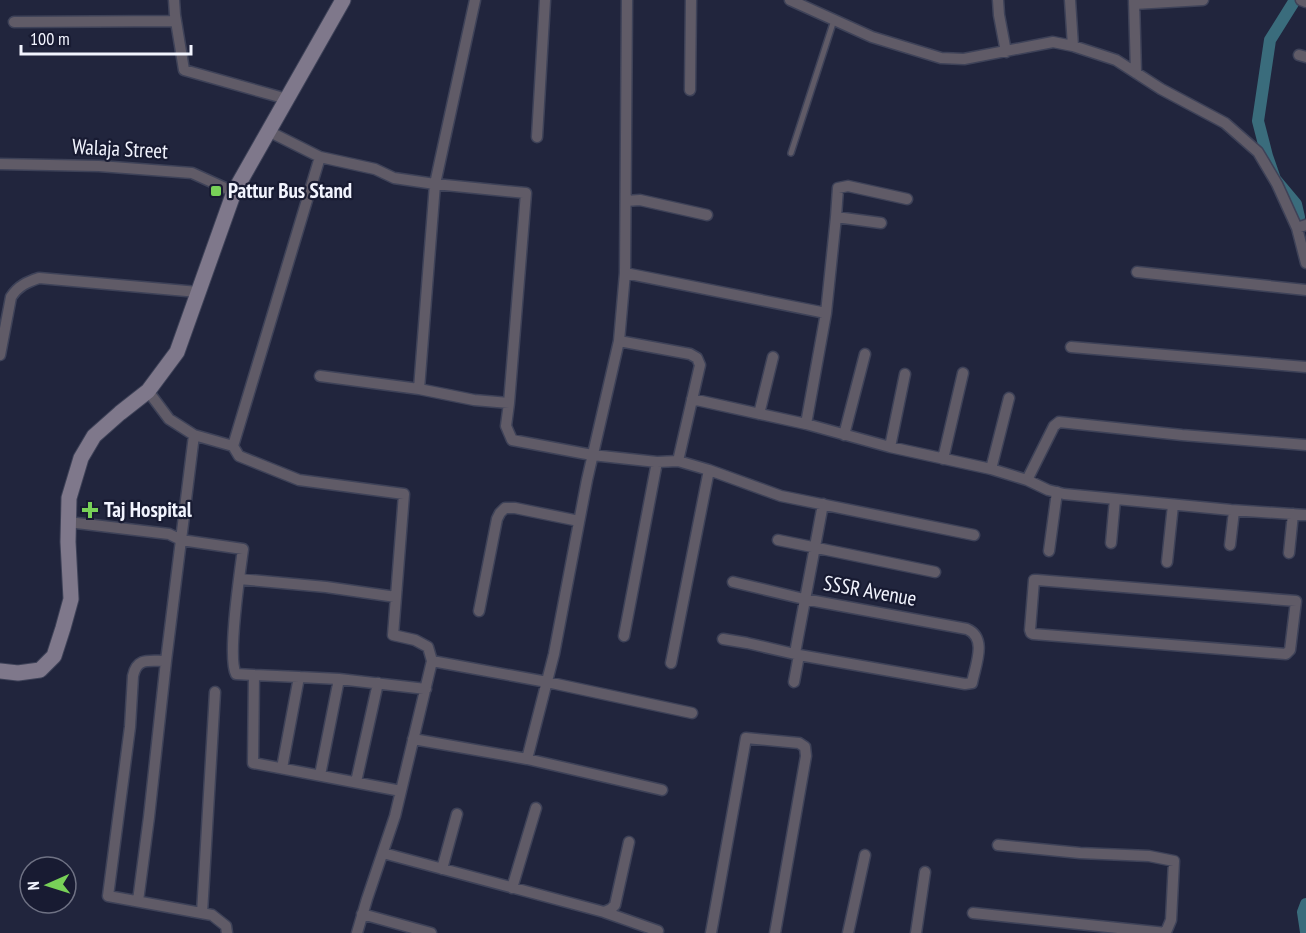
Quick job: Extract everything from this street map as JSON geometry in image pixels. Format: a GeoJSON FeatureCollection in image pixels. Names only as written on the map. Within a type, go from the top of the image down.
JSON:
{"type":"FeatureCollection","features":[{"type":"Feature","properties":{"kind":"street"},"geometry":{"type":"LineString","coordinates":[[174,0],[184,70],[287,99]]}},
{"type":"Feature","properties":{"kind":"street"},"geometry":{"type":"LineString","coordinates":[[0,670],[18,674],[40,670],[54,656],[70,599],[69,498],[81,458],[93,436],[148,391],[177,352],[234,192],[343,0]]}},
{"type":"Feature","properties":{"kind":"street"},"geometry":{"type":"LineString","coordinates":[[419,389],[435,184],[475,0]]}},
{"type":"Feature","properties":{"kind":"street"},"geometry":{"type":"LineString","coordinates":[[537,137],[545,0]]}},
{"type":"Feature","properties":{"kind":"street"},"geometry":{"type":"LineString","coordinates":[[527,759],[554,654],[592,455],[619,341],[625,273],[627,0]]}},
{"type":"Feature","properties":{"kind":"street"},"geometry":{"type":"LineString","coordinates":[[690,90],[691,0]]}},
{"type":"Feature","properties":{"kind":"street"},"geometry":{"type":"LineString","coordinates":[[790,0],[872,37],[940,58],[964,59],[1053,42],[1116,60],[1161,89],[1225,123],[1258,152],[1301,227],[1306,263]]}},
{"type":"Feature","properties":{"kind":"street"},"geometry":{"type":"LineString","coordinates":[[998,0],[1006,52]]}},
{"type":"Feature","properties":{"kind":"street"},"geometry":{"type":"LineString","coordinates":[[1070,0],[1073,46]]}},
{"type":"Feature","properties":{"kind":"street"},"geometry":{"type":"LineString","coordinates":[[1136,73],[1134,2],[1203,0]]}},
{"type":"Feature","properties":{"kind":"street"},"geometry":{"type":"LineString","coordinates":[[1301,0],[1306,2]]}},
{"type":"Feature","properties":{"kind":"street"},"geometry":{"type":"LineString","coordinates":[[14,22],[176,21]]}},
{"type":"Feature","properties":{"kind":"street"},"geometry":{"type":"LineString","coordinates":[[268,131],[320,157],[375,169],[394,178],[526,194],[506,426],[512,440],[592,455],[657,462],[678,461],[781,496],[974,535]]}},
{"type":"Feature","properties":{"kind":"street"},"geometry":{"type":"LineString","coordinates":[[233,446],[320,157]]}},
{"type":"Feature","properties":{"kind":"street","name":"Walaja Street"},"geometry":{"type":"LineString","coordinates":[[0,164],[99,166],[192,173],[234,192]]}},
{"type":"Feature","properties":{"kind":"street"},"geometry":{"type":"LineString","coordinates":[[806,424],[826,313],[838,188],[843,186],[907,199]]}},
{"type":"Feature","properties":{"kind":"street"},"geometry":{"type":"LineString","coordinates":[[626,201],[640,200],[707,215]]}},
{"type":"Feature","properties":{"kind":"street"},"geometry":{"type":"LineString","coordinates":[[836,217],[881,223]]}},
{"type":"Feature","properties":{"kind":"street"},"geometry":{"type":"LineString","coordinates":[[1137,272],[1306,290]]}},
{"type":"Feature","properties":{"kind":"street"},"geometry":{"type":"LineString","coordinates":[[625,273],[826,313]]}},
{"type":"Feature","properties":{"kind":"street"},"geometry":{"type":"LineString","coordinates":[[0,355],[11,297],[26,282],[39,278],[198,292]]}},
{"type":"Feature","properties":{"kind":"street"},"geometry":{"type":"LineString","coordinates":[[619,341],[690,354],[697,358],[700,365],[678,461]]}},
{"type":"Feature","properties":{"kind":"street"},"geometry":{"type":"LineString","coordinates":[[1071,346],[1306,367]]}},
{"type":"Feature","properties":{"kind":"street"},"geometry":{"type":"LineString","coordinates":[[844,435],[864,354]]}},
{"type":"Feature","properties":{"kind":"street"},"geometry":{"type":"LineString","coordinates":[[759,414],[774,357]]}},
{"type":"Feature","properties":{"kind":"street"},"geometry":{"type":"LineString","coordinates":[[943,459],[963,373]]}},
{"type":"Feature","properties":{"kind":"street"},"geometry":{"type":"LineString","coordinates":[[890,447],[905,374]]}},
{"type":"Feature","properties":{"kind":"street"},"geometry":{"type":"LineString","coordinates":[[320,376],[509,404]]}},
{"type":"Feature","properties":{"kind":"street"},"geometry":{"type":"LineString","coordinates":[[148,391],[169,419],[194,435],[233,446],[239,456],[299,480],[404,494],[393,635],[415,640],[428,647],[432,661],[395,816],[357,933]]}},
{"type":"Feature","properties":{"kind":"street"},"geometry":{"type":"LineString","coordinates":[[991,469],[1009,398]]}},
{"type":"Feature","properties":{"kind":"street"},"geometry":{"type":"LineString","coordinates":[[692,399],[991,469],[1057,492],[1234,511],[1306,515]]}},
{"type":"Feature","properties":{"kind":"street"},"geometry":{"type":"LineString","coordinates":[[1027,480],[1054,426],[1059,422],[1306,445]]}},
{"type":"Feature","properties":{"kind":"street"},"geometry":{"type":"LineString","coordinates":[[138,901],[194,435]]}},
{"type":"Feature","properties":{"kind":"street"},"geometry":{"type":"LineString","coordinates":[[624,636],[657,462]]}},
{"type":"Feature","properties":{"kind":"street"},"geometry":{"type":"LineString","coordinates":[[671,663],[709,470]]}},
{"type":"Feature","properties":{"kind":"street"},"geometry":{"type":"LineString","coordinates":[[1048,551],[1057,492]]}},
{"type":"Feature","properties":{"kind":"street"},"geometry":{"type":"LineString","coordinates":[[1111,543],[1115,499]]}},
{"type":"Feature","properties":{"kind":"street"},"geometry":{"type":"LineString","coordinates":[[799,655],[795,653],[823,504]]}},
{"type":"Feature","properties":{"kind":"street"},"geometry":{"type":"LineString","coordinates":[[1167,562],[1173,504]]}},
{"type":"Feature","properties":{"kind":"street"},"geometry":{"type":"LineString","coordinates":[[478,611],[496,519],[505,508],[579,521]]}},
{"type":"Feature","properties":{"kind":"street"},"geometry":{"type":"LineString","coordinates":[[1230,545],[1234,511]]}},
{"type":"Feature","properties":{"kind":"street"},"geometry":{"type":"LineString","coordinates":[[1289,553],[1293,514]]}},
{"type":"Feature","properties":{"kind":"street"},"geometry":{"type":"LineString","coordinates":[[68,522],[169,534],[180,540],[243,549],[232,650],[233,669],[236,674],[339,679],[426,689]]}},
{"type":"Feature","properties":{"kind":"street"},"geometry":{"type":"LineString","coordinates":[[778,540],[935,572]]}},
{"type":"Feature","properties":{"kind":"street"},"geometry":{"type":"LineString","coordinates":[[239,579],[326,587],[396,597]]}},
{"type":"Feature","properties":{"kind":"street"},"geometry":{"type":"LineString","coordinates":[[1037,580],[1301,601],[1290,650],[1286,654],[1033,634],[1030,630],[1033,583],[1037,580]]}},
{"type":"Feature","properties":{"kind":"street","name":"SSSR Avenue"},"geometry":{"type":"LineString","coordinates":[[733,582],[804,599],[967,629],[975,635],[979,648],[972,683],[960,684],[799,655]]}},
{"type":"Feature","properties":{"kind":"street"},"geometry":{"type":"LineString","coordinates":[[723,639],[799,655]]}},
{"type":"Feature","properties":{"kind":"street"},"geometry":{"type":"LineString","coordinates":[[794,682],[799,655]]}},
{"type":"Feature","properties":{"kind":"street"},"geometry":{"type":"LineString","coordinates":[[166,661],[138,663],[134,668],[130,727],[108,896],[212,915],[226,926],[227,933]]}},
{"type":"Feature","properties":{"kind":"street"},"geometry":{"type":"LineString","coordinates":[[432,661],[547,682],[692,713]]}},
{"type":"Feature","properties":{"kind":"street"},"geometry":{"type":"LineString","coordinates":[[254,675],[252,763],[401,791]]}},
{"type":"Feature","properties":{"kind":"street"},"geometry":{"type":"LineString","coordinates":[[282,768],[299,677]]}},
{"type":"Feature","properties":{"kind":"street"},"geometry":{"type":"LineString","coordinates":[[320,775],[339,679]]}},
{"type":"Feature","properties":{"kind":"street"},"geometry":{"type":"LineString","coordinates":[[356,782],[378,683]]}},
{"type":"Feature","properties":{"kind":"street"},"geometry":{"type":"LineString","coordinates":[[202,913],[215,692]]}},
{"type":"Feature","properties":{"kind":"street"},"geometry":{"type":"LineString","coordinates":[[711,933],[746,738],[799,743],[805,747],[806,756],[775,933]]}},
{"type":"Feature","properties":{"kind":"street"},"geometry":{"type":"LineString","coordinates":[[413,739],[527,759],[662,790]]}},
{"type":"Feature","properties":{"kind":"street"},"geometry":{"type":"LineString","coordinates":[[512,888],[536,808]]}},
{"type":"Feature","properties":{"kind":"street"},"geometry":{"type":"LineString","coordinates":[[442,869],[457,814]]}},
{"type":"Feature","properties":{"kind":"street"},"geometry":{"type":"LineString","coordinates":[[604,912],[615,905],[630,842]]}},
{"type":"Feature","properties":{"kind":"street"},"geometry":{"type":"LineString","coordinates":[[973,914],[1166,933],[1171,920],[1173,861],[1149,856],[1080,853],[998,845]]}},
{"type":"Feature","properties":{"kind":"street"},"geometry":{"type":"LineString","coordinates":[[382,853],[604,912],[658,930]]}},
{"type":"Feature","properties":{"kind":"street"},"geometry":{"type":"LineString","coordinates":[[848,933],[865,855]]}},
{"type":"Feature","properties":{"kind":"street"},"geometry":{"type":"LineString","coordinates":[[915,933],[925,872]]}},
{"type":"Feature","properties":{"kind":"street"},"geometry":{"type":"LineString","coordinates":[[362,914],[431,933]]}},
{"type":"Feature","properties":{"kind":"lane"},"geometry":{"type":"LineString","coordinates":[[791,153],[834,19]]}},
{"type":"Feature","properties":{"kind":"waterway"},"geometry":{"type":"LineString","coordinates":[[1295,0],[1270,40],[1258,121],[1275,179],[1296,204],[1299,217]]}},
{"type":"Feature","properties":{"kind":"waterway"},"geometry":{"type":"LineString","coordinates":[[1306,904],[1303,912],[1306,932]]}},
{"type":"Feature","properties":{"kind":"place","name":"Pattur Bus Stand"},"geometry":{"type":"Point","coordinates":[216,191]}},
{"type":"Feature","properties":{"kind":"place","name":"Taj Hospital"},"geometry":{"type":"Point","coordinates":[90,510]}}]}
